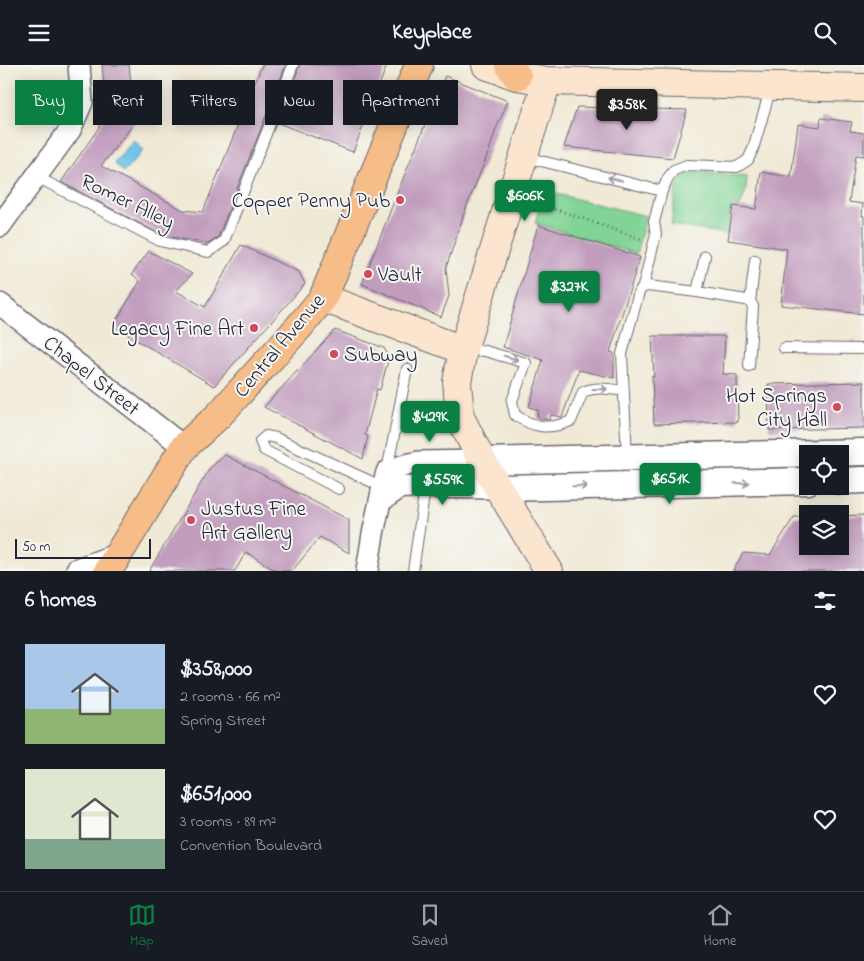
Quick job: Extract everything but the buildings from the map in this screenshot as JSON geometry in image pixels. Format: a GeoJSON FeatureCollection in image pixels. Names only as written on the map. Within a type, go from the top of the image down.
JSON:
{"type":"FeatureCollection","features":[{"type":"Feature","properties":{"kind":"main road","name":"Central Avenue"},"geometry":{"type":"LineString","coordinates":[[113,564],[184,447],[218,416],[323,298],[419,65]]}},
{"type":"Feature","properties":{"kind":"main road"},"geometry":{"type":"LineString","coordinates":[[486,65],[513,70],[547,81],[864,88]]}},
{"type":"Feature","properties":{"kind":"main road"},"geometry":{"type":"LineString","coordinates":[[547,81],[463,350],[457,382],[460,417],[482,461],[549,571]]}},
{"type":"Feature","properties":{"kind":"main road"},"geometry":{"type":"LineString","coordinates":[[323,298],[463,350]]}},
{"type":"Feature","properties":{"kind":"street"},"geometry":{"type":"LineString","coordinates":[[0,226],[70,130],[82,102],[79,65]]}},
{"type":"Feature","properties":{"kind":"street","name":"Chapel Street"},"geometry":{"type":"LineString","coordinates":[[0,304],[184,447]]}},
{"type":"Feature","properties":{"kind":"street"},"geometry":{"type":"LineString","coordinates":[[367,571],[383,487],[402,466],[419,462],[864,452]]}},
{"type":"Feature","properties":{"kind":"street"},"geometry":{"type":"LineString","coordinates":[[849,481],[864,480]]}},
{"type":"Feature","properties":{"kind":"street"},"geometry":{"type":"LineString","coordinates":[[383,487],[500,488],[799,481]]}},
{"type":"Feature","properties":{"kind":"street"},"geometry":{"type":"LineString","coordinates":[[79,571],[113,564]]}},
{"type":"Feature","properties":{"kind":"lane","name":"Romer Alley"},"geometry":{"type":"LineString","coordinates":[[37,177],[160,241],[208,252],[224,241],[293,65]]}},
{"type":"Feature","properties":{"kind":"lane"},"geometry":{"type":"LineString","coordinates":[[627,457],[622,354],[643,287],[656,234],[654,222],[662,191],[674,170],[687,165],[737,167],[748,161],[771,87]]}},
{"type":"Feature","properties":{"kind":"lane"},"geometry":{"type":"LineString","coordinates":[[523,157],[662,191]]}},
{"type":"Feature","properties":{"kind":"lane"},"geometry":{"type":"LineString","coordinates":[[697,293],[705,256]]}},
{"type":"Feature","properties":{"kind":"lane"},"geometry":{"type":"LineString","coordinates":[[749,366],[753,306],[750,302],[755,260]]}},
{"type":"Feature","properties":{"kind":"lane"},"geometry":{"type":"LineString","coordinates":[[643,287],[648,285],[750,302]]}},
{"type":"Feature","properties":{"kind":"lane"},"geometry":{"type":"LineString","coordinates":[[784,348],[864,349]]}},
{"type":"Feature","properties":{"kind":"lane"},"geometry":{"type":"LineString","coordinates":[[463,350],[485,351],[526,363],[512,401],[515,415],[536,425],[546,427],[560,426],[572,421],[583,392],[590,389],[624,391]]}},
{"type":"Feature","properties":{"kind":"lane"},"geometry":{"type":"LineString","coordinates":[[339,489],[264,450],[260,441],[266,436],[276,438],[383,487],[407,369]]}},
{"type":"Feature","properties":{"kind":"lane"},"geometry":{"type":"LineString","coordinates":[[413,571],[425,488]]}},
{"type":"Feature","properties":{"kind":"path"},"geometry":{"type":"LineString","coordinates":[[510,199],[558,211],[653,244]]}},
{"type":"Feature","properties":{"kind":"green space"},"geometry":{"type":"Polygon","coordinates":[[[699,172],[747,177],[746,190],[741,205],[730,211],[727,234],[671,225],[677,182],[687,174],[699,172]]]}},
{"type":"Feature","properties":{"kind":"green space"},"geometry":{"type":"Polygon","coordinates":[[[544,191],[646,216],[636,254],[535,223],[544,191]]]}},
{"type":"Feature","properties":{"kind":"water"},"geometry":{"type":"Polygon","coordinates":[[[134,140],[144,150],[124,172],[114,163],[134,140]]]}},
{"type":"Feature","properties":{"kind":"place","name":"Copper Penny Pub"},"geometry":{"type":"Point","coordinates":[400,200]}},
{"type":"Feature","properties":{"kind":"place","name":"Vault"},"geometry":{"type":"Point","coordinates":[368,274]}},
{"type":"Feature","properties":{"kind":"place","name":"Legacy Fine Art"},"geometry":{"type":"Point","coordinates":[254,328]}},
{"type":"Feature","properties":{"kind":"place","name":"Subway"},"geometry":{"type":"Point","coordinates":[334,354]}},
{"type":"Feature","properties":{"kind":"place","name":"Hot Springs City Hall"},"geometry":{"type":"Point","coordinates":[837,407]}},
{"type":"Feature","properties":{"kind":"place","name":"Justus Fine Art Gallery"},"geometry":{"type":"Point","coordinates":[191,520]}}]}
